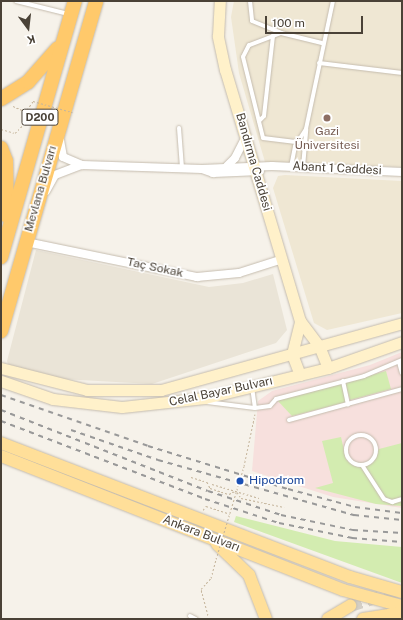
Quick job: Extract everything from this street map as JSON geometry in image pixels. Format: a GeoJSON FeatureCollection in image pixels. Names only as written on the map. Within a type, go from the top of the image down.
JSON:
{"type":"FeatureCollection","features":[{"type":"Feature","properties":{"kind":"highway","name":"Mevlana Bulvarı"},"geometry":{"type":"LineString","coordinates":[[1,331],[96,1]]}},
{"type":"Feature","properties":{"kind":"highway","name":"Mevlana Bulvarı"},"geometry":{"type":"LineString","coordinates":[[1,257],[73,8]]}},
{"type":"Feature","properties":{"kind":"highway"},"geometry":{"type":"LineString","coordinates":[[3,100],[28,82],[62,43]]}},
{"type":"Feature","properties":{"kind":"highway"},"geometry":{"type":"LineString","coordinates":[[1,148],[6,161],[8,234]]}},
{"type":"Feature","properties":{"kind":"main road","name":"Bandırma Caddesi"},"geometry":{"type":"LineString","coordinates":[[220,1],[220,48],[300,321],[319,346],[328,368]]}},
{"type":"Feature","properties":{"kind":"main road","name":"Bandırma Caddesi"},"geometry":{"type":"LineString","coordinates":[[292,354],[300,321]]}},
{"type":"Feature","properties":{"kind":"main road","name":"Celal Bayar Bulvarı"},"geometry":{"type":"LineString","coordinates":[[1,368],[53,384],[121,392],[161,390],[402,323]]}},
{"type":"Feature","properties":{"kind":"main road"},"geometry":{"type":"LineString","coordinates":[[292,354],[300,375],[328,368],[402,342]]}},
{"type":"Feature","properties":{"kind":"main road","name":"Celal Bayar Bulvarı"},"geometry":{"type":"LineString","coordinates":[[1,381],[53,399],[122,407],[192,400],[300,375]]}},
{"type":"Feature","properties":{"kind":"main road","name":"Ankara Bulvarı"},"geometry":{"type":"LineString","coordinates":[[1,443],[350,577],[402,592]]}},
{"type":"Feature","properties":{"kind":"main road","name":"Ankara Bulvarı"},"geometry":{"type":"LineString","coordinates":[[1,456],[343,590],[402,606]]}},
{"type":"Feature","properties":{"kind":"main road"},"geometry":{"type":"LineString","coordinates":[[205,535],[249,575],[266,619]]}},
{"type":"Feature","properties":{"kind":"main road"},"geometry":{"type":"LineString","coordinates":[[328,619],[350,606]]}},
{"type":"Feature","properties":{"kind":"main road"},"geometry":{"type":"LineString","coordinates":[[363,619],[402,613]]}},
{"type":"Feature","properties":{"kind":"street","name":"Abant 1 Caddesi"},"geometry":{"type":"LineString","coordinates":[[61,121],[63,157],[82,165],[182,169],[202,169],[227,166],[256,169]]}},
{"type":"Feature","properties":{"kind":"street"},"geometry":{"type":"LineString","coordinates":[[227,166],[235,158],[246,135]]}},
{"type":"Feature","properties":{"kind":"street","name":"Abant 1 Caddesi"},"geometry":{"type":"LineString","coordinates":[[36,207],[55,175],[82,165]]}},
{"type":"Feature","properties":{"kind":"street","name":"Abant 1 Caddesi"},"geometry":{"type":"LineString","coordinates":[[202,169],[213,173],[272,166],[402,172]]}},
{"type":"Feature","properties":{"kind":"street","name":"Taç Sokak"},"geometry":{"type":"LineString","coordinates":[[26,242],[197,277],[239,273],[283,259]]}},
{"type":"Feature","properties":{"kind":"lane"},"geometry":{"type":"LineString","coordinates":[[16,1],[73,8]]}},
{"type":"Feature","properties":{"kind":"lane"},"geometry":{"type":"LineString","coordinates":[[250,1],[252,21],[281,33],[322,43]]}},
{"type":"Feature","properties":{"kind":"lane"},"geometry":{"type":"LineString","coordinates":[[303,167],[306,129],[322,43],[333,1]]}},
{"type":"Feature","properties":{"kind":"lane"},"geometry":{"type":"LineString","coordinates":[[281,33],[250,45],[243,57],[263,138],[298,142]]}},
{"type":"Feature","properties":{"kind":"lane"},"geometry":{"type":"LineString","coordinates":[[259,121],[264,116],[273,36]]}},
{"type":"Feature","properties":{"kind":"lane"},"geometry":{"type":"LineString","coordinates":[[319,63],[402,73]]}},
{"type":"Feature","properties":{"kind":"lane"},"geometry":{"type":"LineString","coordinates":[[178,128],[182,169]]}},
{"type":"Feature","properties":{"kind":"lane"},"geometry":{"type":"LineString","coordinates":[[291,167],[298,142],[306,129]]}},
{"type":"Feature","properties":{"kind":"lane"},"geometry":{"type":"LineString","coordinates":[[192,400],[255,408],[343,381],[400,361],[402,373]]}},
{"type":"Feature","properties":{"kind":"lane"},"geometry":{"type":"LineString","coordinates":[[343,381],[348,404]]}},
{"type":"Feature","properties":{"kind":"lane"},"geometry":{"type":"LineString","coordinates":[[252,386],[255,408]]}},
{"type":"Feature","properties":{"kind":"lane"},"geometry":{"type":"LineString","coordinates":[[289,420],[402,389]]}},
{"type":"Feature","properties":{"kind":"lane"},"geometry":{"type":"LineString","coordinates":[[362,465],[371,461],[376,453],[371,439],[362,435],[353,438],[346,450],[353,462],[362,465],[384,499],[392,502],[402,500]]}},
{"type":"Feature","properties":{"kind":"lane"},"geometry":{"type":"LineString","coordinates":[[190,616],[196,619]]}},
{"type":"Feature","properties":{"kind":"path"},"geometry":{"type":"LineString","coordinates":[[1,129],[10,133],[19,131],[25,123],[24,114],[14,105],[3,100]]}},
{"type":"Feature","properties":{"kind":"path"},"geometry":{"type":"LineString","coordinates":[[24,114],[34,101],[72,112]]}},
{"type":"Feature","properties":{"kind":"path"},"geometry":{"type":"LineString","coordinates":[[209,619],[201,589],[211,578],[244,466],[255,408]]}},
{"type":"Feature","properties":{"kind":"path"},"geometry":{"type":"LineString","coordinates":[[191,476],[206,481],[210,488],[229,494],[236,491]]}},
{"type":"Feature","properties":{"kind":"path"},"geometry":{"type":"LineString","coordinates":[[212,484],[259,498]]}},
{"type":"Feature","properties":{"kind":"path"},"geometry":{"type":"LineString","coordinates":[[236,491],[241,498],[259,503],[268,502],[284,507]]}},
{"type":"Feature","properties":{"kind":"path"},"geometry":{"type":"LineString","coordinates":[[206,506],[230,514]]}},
{"type":"Feature","properties":{"kind":"shaded area","name":"Gazi Üniversitesi"},"geometry":{"type":"Polygon","coordinates":[[[234,1],[402,1],[402,167],[265,162],[239,73],[231,17],[234,1]]]}},
{"type":"Feature","properties":{"kind":"shaded area"},"geometry":{"type":"Polygon","coordinates":[[[285,175],[402,181],[402,313],[327,330],[314,323],[273,188],[278,176],[285,175]]]}},
{"type":"Feature","properties":{"kind":"shaded area"},"geometry":{"type":"Polygon","coordinates":[[[36,250],[209,287],[243,283],[273,274],[287,330],[276,343],[152,384],[62,379],[9,367],[7,361],[36,250]]]}},
{"type":"Feature","properties":{"kind":"shaded area"},"geometry":{"type":"Polygon","coordinates":[[[402,352],[402,508],[333,497],[252,471],[258,401],[272,391],[370,365],[402,352]]]}},
{"type":"Feature","properties":{"kind":"green space"},"geometry":{"type":"Polygon","coordinates":[[[386,371],[391,389],[350,400],[345,382],[386,371]]]}},
{"type":"Feature","properties":{"kind":"green space"},"geometry":{"type":"Polygon","coordinates":[[[342,383],[347,402],[292,416],[277,400],[342,383]]]}},
{"type":"Feature","properties":{"kind":"green space"},"geometry":{"type":"Polygon","coordinates":[[[341,437],[346,459],[354,466],[371,464],[379,449],[402,443],[402,506],[376,504],[315,488],[333,483],[322,441],[341,437]]]}},
{"type":"Feature","properties":{"kind":"green space"},"geometry":{"type":"Polygon","coordinates":[[[236,516],[335,541],[402,547],[402,583],[234,522],[236,516]]]}},
{"type":"Feature","properties":{"kind":"tunnel"},"geometry":{"type":"LineString","coordinates":[[350,606],[401,590]]}},
{"type":"Feature","properties":{"kind":"railway"},"geometry":{"type":"LineString","coordinates":[[1,395],[148,446],[288,489],[355,507],[402,513]]}},
{"type":"Feature","properties":{"kind":"railway"},"geometry":{"type":"LineString","coordinates":[[1,410],[208,491],[281,515],[353,530],[402,533]]}},
{"type":"Feature","properties":{"kind":"railway"},"geometry":{"type":"LineString","coordinates":[[1,421],[205,499],[279,523],[352,538],[402,542]]}},
{"type":"Feature","properties":{"kind":"railway"},"geometry":{"type":"LineString","coordinates":[[71,430],[158,460],[354,515],[402,520]]}},
{"type":"Feature","properties":{"kind":"place","name":"Gazi Üniversitesi"},"geometry":{"type":"Point","coordinates":[327,118]}},
{"type":"Feature","properties":{"kind":"place","name":"Hipodrom"},"geometry":{"type":"Point","coordinates":[240,481]}}]}
